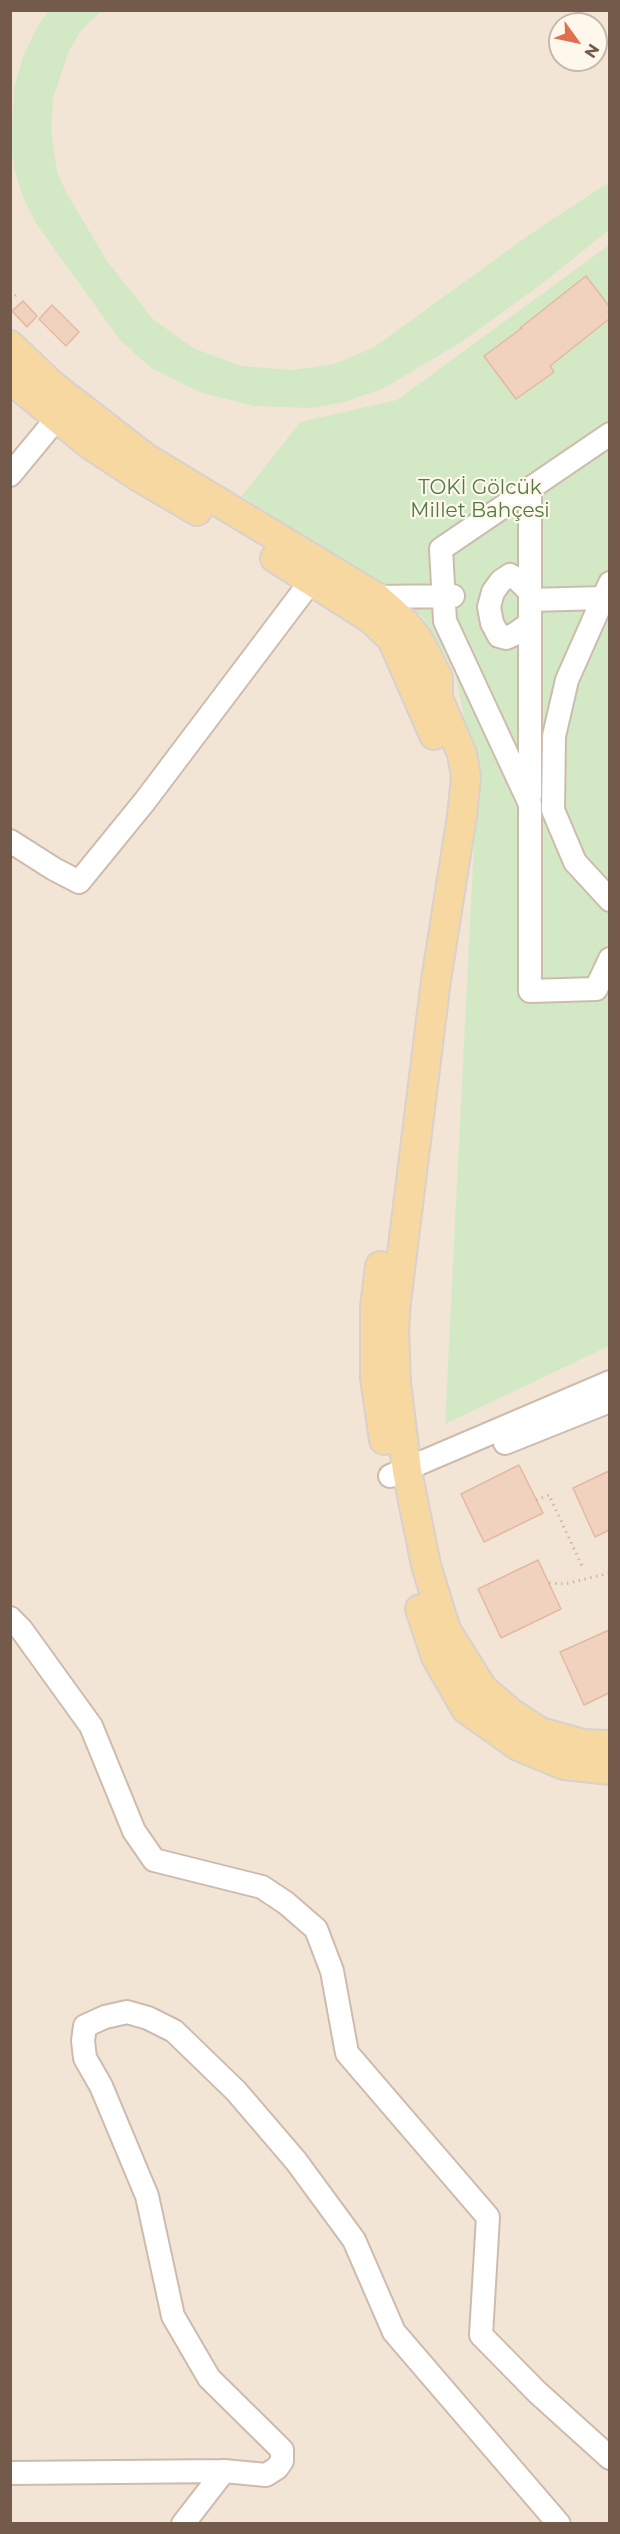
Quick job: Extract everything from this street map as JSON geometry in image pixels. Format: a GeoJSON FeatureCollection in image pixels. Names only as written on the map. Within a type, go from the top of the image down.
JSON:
{"type":"FeatureCollection","features":[{"type":"Feature","properties":{"kind":"main road"},"geometry":{"type":"LineString","coordinates":[[10,345],[52,386],[146,458],[376,597],[405,623],[425,650],[438,678],[438,698],[462,754],[466,777],[432,1014],[394,1330],[399,1479],[413,1581],[436,1656],[466,1709],[518,1746],[564,1765],[609,1770]]}},
{"type":"Feature","properties":{"kind":"main road"},"geometry":{"type":"LineString","coordinates":[[10,379],[89,444],[371,619],[392,639],[443,755],[449,775],[450,789],[400,1107],[375,1307],[375,1378],[399,1479],[446,1630],[483,1689],[511,1713],[540,1732],[583,1744],[609,1745]]}},
{"type":"Feature","properties":{"kind":"street"},"geometry":{"type":"LineString","coordinates":[[10,475],[58,417]]}},
{"type":"Feature","properties":{"kind":"street"},"geometry":{"type":"LineString","coordinates":[[530,804],[445,621],[448,596],[441,549],[609,434]]}},
{"type":"Feature","properties":{"kind":"street"},"geometry":{"type":"LineString","coordinates":[[530,489],[530,991],[596,989],[609,959]]}},
{"type":"Feature","properties":{"kind":"street"},"geometry":{"type":"LineString","coordinates":[[10,841],[79,882],[146,801],[311,581]]}},
{"type":"Feature","properties":{"kind":"street"},"geometry":{"type":"LineString","coordinates":[[530,605],[606,590]]}},
{"type":"Feature","properties":{"kind":"street"},"geometry":{"type":"LineString","coordinates":[[606,590],[567,680],[554,736],[553,810],[574,862],[609,900]]}},
{"type":"Feature","properties":{"kind":"street"},"geometry":{"type":"LineString","coordinates":[[376,597],[448,596]]}},
{"type":"Feature","properties":{"kind":"street"},"geometry":{"type":"LineString","coordinates":[[399,1479],[609,1382]]}},
{"type":"Feature","properties":{"kind":"street"},"geometry":{"type":"LineString","coordinates":[[399,1479],[609,1401]]}},
{"type":"Feature","properties":{"kind":"street"},"geometry":{"type":"LineString","coordinates":[[10,1618],[21,1629],[91,1725],[134,1831],[154,1860],[262,1887],[286,1903],[316,1929],[332,1971],[347,2052],[488,2217],[481,2335],[537,2392],[609,2458]]}},
{"type":"Feature","properties":{"kind":"street"},"geometry":{"type":"LineString","coordinates":[[10,2473],[224,2471],[266,2475],[277,2468],[282,2461],[282,2450],[209,2378],[173,2316],[147,2196],[101,2086],[85,2058],[83,2041],[85,2026],[105,2017],[127,2012],[148,2018],[174,2031],[236,2091],[296,2161],[354,2240],[394,2332],[560,2523]]}},
{"type":"Feature","properties":{"kind":"street"},"geometry":{"type":"LineString","coordinates":[[183,2523],[224,2471]]}},
{"type":"Feature","properties":{"kind":"path"},"geometry":{"type":"LineString","coordinates":[[10,299],[15,295]]}},
{"type":"Feature","properties":{"kind":"path"},"geometry":{"type":"LineString","coordinates":[[536,1500],[549,1495],[582,1566]]}},
{"type":"Feature","properties":{"kind":"path"},"geometry":{"type":"LineString","coordinates":[[549,1583],[565,1584],[609,1573]]}},
{"type":"Feature","properties":{"kind":"shaded area"},"geometry":{"type":"Polygon","coordinates":[[[11,11],[609,11],[609,2523],[11,2523],[11,11]]]}},
{"type":"Feature","properties":{"kind":"green space"},"geometry":{"type":"Polygon","coordinates":[[[48,11],[102,11],[82,29],[69,51],[53,98],[51,131],[57,171],[66,192],[107,261],[153,319],[193,348],[241,366],[292,370],[334,364],[373,348],[529,235],[609,182],[609,230],[543,283],[460,343],[382,389],[341,403],[310,408],[254,406],[199,392],[151,368],[120,340],[35,222],[23,197],[14,168],[11,144],[14,88],[23,57],[36,29],[48,11]]]}},
{"type":"Feature","properties":{"kind":"green space","name":"TOKİ Gölcük Millet Bahçesi"},"geometry":{"type":"Polygon","coordinates":[[[609,245],[609,1346],[445,1424],[477,782],[455,673],[422,616],[242,496],[300,422],[397,400],[609,245]]]}},
{"type":"Feature","properties":{"kind":"building"},"geometry":{"type":"Polygon","coordinates":[[[586,276],[609,306],[609,319],[550,366],[554,372],[516,399],[484,356],[586,276]]]}},
{"type":"Feature","properties":{"kind":"building"},"geometry":{"type":"Polygon","coordinates":[[[23,301],[37,316],[27,327],[12,311],[23,301]]]}},
{"type":"Feature","properties":{"kind":"building"},"geometry":{"type":"Polygon","coordinates":[[[52,305],[79,332],[66,346],[39,319],[52,305]]]}},
{"type":"Feature","properties":{"kind":"building"},"geometry":{"type":"Polygon","coordinates":[[[519,1465],[543,1513],[484,1542],[461,1494],[519,1465]]]}},
{"type":"Feature","properties":{"kind":"building"},"geometry":{"type":"Polygon","coordinates":[[[609,1471],[609,1530],[595,1537],[573,1488],[609,1471]]]}},
{"type":"Feature","properties":{"kind":"building"},"geometry":{"type":"Polygon","coordinates":[[[538,1560],[561,1609],[501,1638],[478,1589],[538,1560]]]}},
{"type":"Feature","properties":{"kind":"building"},"geometry":{"type":"Polygon","coordinates":[[[609,1630],[609,1693],[584,1705],[560,1652],[609,1630]]]}}]}
